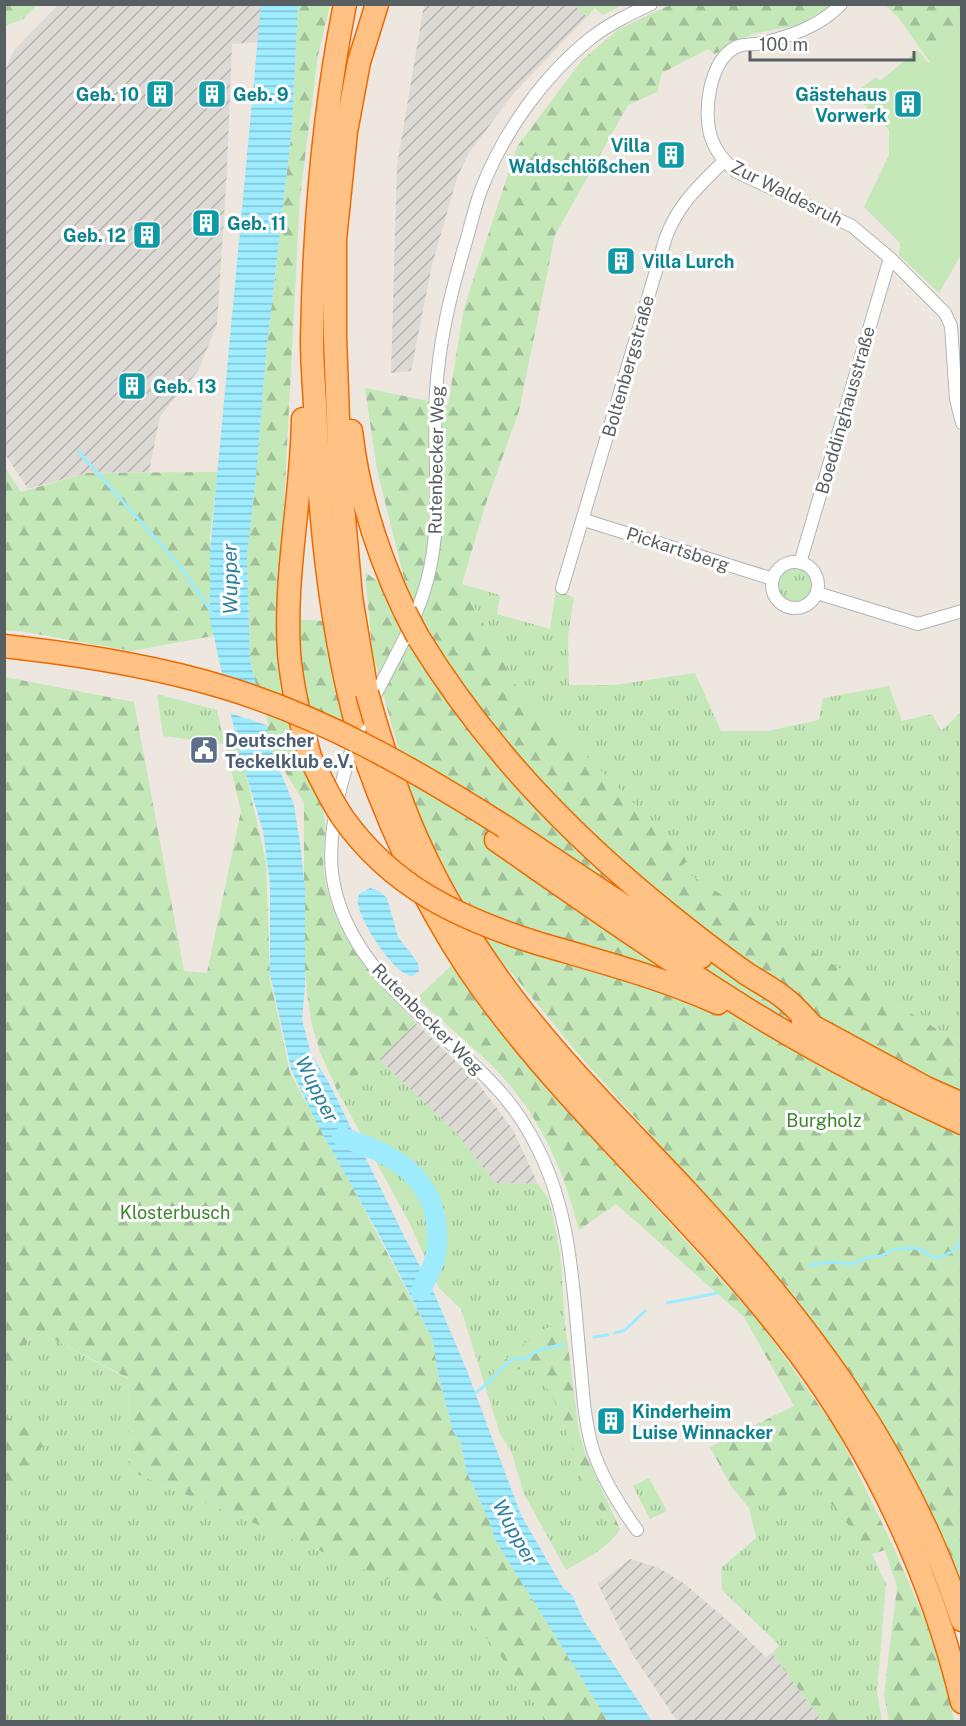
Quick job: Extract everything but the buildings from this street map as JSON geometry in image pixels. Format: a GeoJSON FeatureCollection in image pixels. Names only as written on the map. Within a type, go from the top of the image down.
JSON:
{"type":"FeatureCollection","features":[{"type":"Feature","properties":{"kind":"highway"},"geometry":{"type":"LineString","coordinates":[[345,4],[326,131],[317,233],[312,341],[324,552],[338,646],[365,720],[443,893],[469,936],[528,1018],[753,1267],[839,1375],[903,1482],[940,1562],[962,1620]]}},
{"type":"Feature","properties":{"kind":"highway"},"geometry":{"type":"LineString","coordinates":[[374,15],[352,136],[346,184],[343,244],[347,397],[352,446],[362,493],[382,558],[405,612],[452,690],[488,738],[510,765],[572,829],[666,913],[720,955],[788,1000],[814,1028]]}},
{"type":"Feature","properties":{"kind":"highway"},"geometry":{"type":"LineString","coordinates":[[374,15],[359,62],[346,132],[335,240],[335,337],[340,472],[351,597],[367,693],[363,751],[386,812],[416,880],[451,941],[485,993],[554,1077],[682,1215],[745,1287],[797,1351],[843,1419],[884,1492],[920,1571],[943,1634],[962,1702]]}},
{"type":"Feature","properties":{"kind":"highway"},"geometry":{"type":"LineString","coordinates":[[312,341],[303,364],[303,425],[289,591],[289,653],[296,703],[310,756],[343,817],[386,867],[409,886],[444,907],[490,928],[688,990],[722,1005],[792,1046],[824,1054]]}},
{"type":"Feature","properties":{"kind":"highway"},"geometry":{"type":"LineString","coordinates":[[12,654],[142,666],[249,695],[301,715],[376,751],[500,833],[660,930],[814,1028],[962,1104]]}},
{"type":"Feature","properties":{"kind":"highway"},"geometry":{"type":"LineString","coordinates":[[500,833],[621,927],[726,995],[824,1054],[962,1124]]}},
{"type":"Feature","properties":{"kind":"street","name":"Rutenbecker Weg"},"geometry":{"type":"LineString","coordinates":[[637,1530],[610,1487],[593,1448],[585,1408],[570,1253],[558,1199],[539,1150],[499,1090],[385,980],[363,951],[351,932],[336,896],[332,870],[332,848],[339,796],[354,746],[365,716],[405,640],[427,579],[434,545],[438,365],[447,307],[481,190],[510,133],[551,76],[592,37],[615,21],[651,4]]}},
{"type":"Feature","properties":{"kind":"street","name":"Zur Waldesruh"},"geometry":{"type":"LineString","coordinates":[[841,4],[821,21],[793,34],[760,44],[745,44],[734,48],[725,56],[710,88],[707,111],[710,134],[724,161],[737,172],[852,226],[890,258],[936,304],[949,320],[956,399],[962,423]]}},
{"type":"Feature","properties":{"kind":"street","name":"Boltenbergstraße"},"geometry":{"type":"LineString","coordinates":[[562,588],[670,228],[683,203],[724,161]]}},
{"type":"Feature","properties":{"kind":"street","name":"Boeddinghausstraße"},"geometry":{"type":"LineString","coordinates":[[801,563],[890,258]]}},
{"type":"Feature","properties":{"kind":"street","name":"Pickartsberg"},"geometry":{"type":"LineString","coordinates":[[584,520],[773,579]]}},
{"type":"Feature","properties":{"kind":"street"},"geometry":{"type":"LineString","coordinates":[[801,563],[812,569],[815,574],[817,593],[807,605],[793,608],[785,606],[774,595],[773,579],[780,567],[786,564],[801,563]]}},
{"type":"Feature","properties":{"kind":"street"},"geometry":{"type":"LineString","coordinates":[[817,593],[918,624],[962,611]]}},
{"type":"Feature","properties":{"kind":"shaded area"},"geometry":{"type":"Polygon","coordinates":[[[58,5],[261,5],[259,42],[232,44],[217,324],[198,371],[160,416],[149,472],[86,473],[28,489],[5,454],[4,71],[15,49],[58,5]]]}},
{"type":"Feature","properties":{"kind":"shaded area"},"geometry":{"type":"Polygon","coordinates":[[[424,5],[574,5],[587,17],[513,94],[469,153],[457,178],[432,265],[411,371],[391,373],[397,165],[424,5]]]}},
{"type":"Feature","properties":{"kind":"shaded area"},"geometry":{"type":"Polygon","coordinates":[[[416,1023],[478,1083],[513,1130],[538,1184],[495,1183],[457,1134],[379,1059],[416,1023]]]}},
{"type":"Feature","properties":{"kind":"shaded area"},"geometry":{"type":"Polygon","coordinates":[[[630,1559],[659,1568],[685,1584],[766,1657],[772,1653],[822,1721],[677,1721],[631,1652],[598,1584],[630,1559]]]}},
{"type":"Feature","properties":{"kind":"green space"},"geometry":{"type":"Polygon","coordinates":[[[4,5],[37,5],[23,19],[5,26],[4,5]]]}},
{"type":"Feature","properties":{"kind":"green space"},"geometry":{"type":"Polygon","coordinates":[[[298,5],[330,5],[318,55],[300,197],[278,618],[323,621],[343,724],[289,700],[301,756],[324,814],[323,866],[336,918],[357,956],[384,990],[416,1023],[379,1059],[337,1090],[320,1052],[312,1025],[307,994],[304,956],[304,802],[272,751],[250,661],[247,555],[266,354],[292,127],[298,5]]]}},
{"type":"Feature","properties":{"kind":"green space"},"geometry":{"type":"Polygon","coordinates":[[[574,5],[622,5],[603,15],[595,8],[587,17],[574,5]]]}},
{"type":"Feature","properties":{"kind":"green space","name":"Burgholz"},"geometry":{"type":"Polygon","coordinates":[[[670,5],[832,5],[799,25],[752,34],[715,54],[708,49],[662,73],[657,92],[628,105],[555,235],[519,411],[485,506],[462,584],[518,689],[690,859],[679,868],[946,1035],[961,1041],[961,1591],[933,1518],[913,1479],[797,1300],[756,1251],[579,1055],[488,944],[450,878],[416,810],[372,649],[365,572],[429,620],[411,606],[377,470],[365,388],[448,405],[464,308],[517,147],[582,60],[619,29],[670,5]]]}},
{"type":"Feature","properties":{"kind":"green space"},"geometry":{"type":"Polygon","coordinates":[[[885,5],[961,5],[961,106],[898,17],[885,5]]]}},
{"type":"Feature","properties":{"kind":"green space"},"geometry":{"type":"Polygon","coordinates":[[[961,34],[961,255],[939,293],[899,255],[900,243],[864,207],[889,155],[889,130],[854,94],[876,77],[880,81],[918,50],[928,63],[961,34]]]}},
{"type":"Feature","properties":{"kind":"green space"},"geometry":{"type":"Polygon","coordinates":[[[4,466],[21,492],[87,473],[218,472],[210,536],[213,636],[131,651],[20,631],[5,631],[4,466]]]}},
{"type":"Feature","properties":{"kind":"green space"},"geometry":{"type":"Polygon","coordinates":[[[795,567],[808,572],[813,585],[808,598],[795,603],[782,598],[777,585],[782,572],[795,567]]]}},
{"type":"Feature","properties":{"kind":"green space"},"geometry":{"type":"Polygon","coordinates":[[[462,584],[500,595],[497,614],[550,629],[556,589],[574,598],[568,636],[569,685],[615,685],[695,673],[721,731],[768,731],[819,720],[823,698],[889,686],[902,721],[932,714],[941,731],[961,712],[961,1041],[946,1035],[678,868],[689,858],[518,689],[462,584]]]}},
{"type":"Feature","properties":{"kind":"green space","name":"Klosterbusch"},"geometry":{"type":"Polygon","coordinates":[[[5,677],[134,702],[184,971],[207,973],[241,811],[225,744],[238,740],[266,862],[270,979],[290,1073],[433,1340],[438,1374],[453,1431],[461,1443],[466,1470],[491,1525],[494,1538],[608,1721],[547,1721],[492,1644],[454,1607],[130,1471],[128,1378],[36,1330],[5,1375],[5,677]]]}},
{"type":"Feature","properties":{"kind":"green space"},"geometry":{"type":"Polygon","coordinates":[[[157,694],[217,710],[225,744],[163,736],[157,694]]]}},
{"type":"Feature","properties":{"kind":"green space"},"geometry":{"type":"Polygon","coordinates":[[[456,961],[487,1005],[584,1129],[758,1320],[838,1432],[893,1546],[941,1657],[954,1721],[889,1721],[884,1695],[897,1587],[885,1550],[872,1554],[815,1484],[749,1508],[731,1486],[710,1447],[794,1406],[744,1317],[616,1204],[579,1230],[552,1152],[521,1099],[487,1061],[417,998],[456,961]]]}},
{"type":"Feature","properties":{"kind":"green space"},"geometry":{"type":"Polygon","coordinates":[[[379,1059],[457,1134],[495,1183],[538,1184],[549,1200],[560,1254],[565,1323],[541,1330],[494,1378],[492,1383],[517,1370],[531,1367],[543,1381],[560,1413],[584,1482],[592,1498],[620,1529],[603,1548],[566,1570],[524,1494],[511,1451],[500,1434],[461,1309],[439,1288],[410,1224],[337,1090],[379,1059]]]}},
{"type":"Feature","properties":{"kind":"green space"},"geometry":{"type":"Polygon","coordinates":[[[565,1323],[579,1432],[585,1453],[620,1529],[604,1515],[592,1498],[584,1482],[560,1413],[543,1381],[531,1367],[517,1370],[492,1384],[494,1369],[541,1330],[565,1323]]]}},
{"type":"Feature","properties":{"kind":"green space"},"geometry":{"type":"Polygon","coordinates":[[[36,1330],[128,1379],[130,1471],[454,1607],[492,1644],[547,1721],[5,1721],[5,1494],[50,1437],[5,1416],[5,1375],[36,1330]]]}},
{"type":"Feature","properties":{"kind":"green space"},"geometry":{"type":"Polygon","coordinates":[[[5,1416],[50,1437],[5,1494],[5,1416]]]}},
{"type":"Feature","properties":{"kind":"green space"},"geometry":{"type":"Polygon","coordinates":[[[649,1478],[667,1511],[650,1519],[633,1486],[649,1478]]]}},
{"type":"Feature","properties":{"kind":"green space"},"geometry":{"type":"Polygon","coordinates":[[[815,1483],[872,1554],[886,1584],[877,1691],[882,1721],[858,1721],[722,1590],[721,1568],[756,1538],[749,1508],[815,1483]]]}},
{"type":"Feature","properties":{"kind":"green space"},"geometry":{"type":"Polygon","coordinates":[[[780,1645],[858,1721],[822,1721],[772,1653],[780,1645]]]}},
{"type":"Feature","properties":{"kind":"water"},"geometry":{"type":"Polygon","coordinates":[[[261,5],[298,5],[292,127],[266,354],[247,555],[250,661],[272,751],[294,805],[301,850],[305,891],[305,986],[302,1020],[311,1054],[329,1083],[434,1293],[465,1366],[521,1515],[563,1588],[572,1595],[584,1621],[652,1721],[608,1721],[494,1538],[491,1525],[466,1470],[461,1443],[453,1431],[438,1374],[433,1340],[382,1240],[316,1122],[291,1069],[270,974],[270,884],[263,831],[239,751],[210,619],[210,552],[261,5]]]}},
{"type":"Feature","properties":{"kind":"water"},"geometry":{"type":"Polygon","coordinates":[[[370,888],[379,891],[387,898],[398,937],[418,963],[419,971],[413,976],[406,974],[389,959],[362,916],[358,906],[359,894],[370,888]]]}},
{"type":"Feature","properties":{"kind":"pier"},"geometry":{"type":"Polygon","coordinates":[[[220,677],[260,691],[269,726],[227,712],[220,677]]]}},
{"type":"Feature","properties":{"kind":"waterway"},"geometry":{"type":"LineString","coordinates":[[78,451],[181,567],[212,613]]}},
{"type":"Feature","properties":{"kind":"waterway","name":"Wupper"},"geometry":{"type":"LineString","coordinates":[[342,1137],[373,1149],[400,1164],[412,1174],[430,1199],[436,1222],[436,1255],[421,1291]]}},
{"type":"Feature","properties":{"kind":"waterway"},"geometry":{"type":"LineString","coordinates":[[809,1265],[831,1262],[852,1264],[870,1257],[881,1256],[894,1249],[911,1248],[921,1249],[930,1256],[939,1258],[953,1251],[962,1239]]}},
{"type":"Feature","properties":{"kind":"waterway"},"geometry":{"type":"LineString","coordinates":[[667,1303],[718,1293]]}},
{"type":"Feature","properties":{"kind":"waterway"},"geometry":{"type":"LineString","coordinates":[[615,1333],[625,1330],[645,1311]]}},
{"type":"Feature","properties":{"kind":"waterway"},"geometry":{"type":"LineString","coordinates":[[594,1337],[608,1335]]}},
{"type":"Feature","properties":{"kind":"waterway"},"geometry":{"type":"LineString","coordinates":[[472,1395],[483,1388],[512,1359],[525,1359],[537,1351],[563,1344]]}},
{"type":"Feature","properties":{"kind":"place","name":"Geb. 10"},"geometry":{"type":"Point","coordinates":[160,94]}},
{"type":"Feature","properties":{"kind":"place","name":"Geb. 9"},"geometry":{"type":"Point","coordinates":[212,94]}},
{"type":"Feature","properties":{"kind":"place","name":"Gästehaus Vorwerk"},"geometry":{"type":"Point","coordinates":[908,104]}},
{"type":"Feature","properties":{"kind":"place","name":"Villa Waldschlößchen"},"geometry":{"type":"Point","coordinates":[671,155]}},
{"type":"Feature","properties":{"kind":"place","name":"Geb. 11"},"geometry":{"type":"Point","coordinates":[206,223]}},
{"type":"Feature","properties":{"kind":"place","name":"Geb. 12"},"geometry":{"type":"Point","coordinates":[147,235]}},
{"type":"Feature","properties":{"kind":"place","name":"Villa Lurch"},"geometry":{"type":"Point","coordinates":[621,261]}},
{"type":"Feature","properties":{"kind":"place","name":"Geb. 13"},"geometry":{"type":"Point","coordinates":[132,386]}},
{"type":"Feature","properties":{"kind":"place","name":"Deutscher Teckelklub e.V."},"geometry":{"type":"Point","coordinates":[204,750]}},
{"type":"Feature","properties":{"kind":"place","name":"Kinderheim Luise Winnacker"},"geometry":{"type":"Point","coordinates":[611,1421]}}]}
